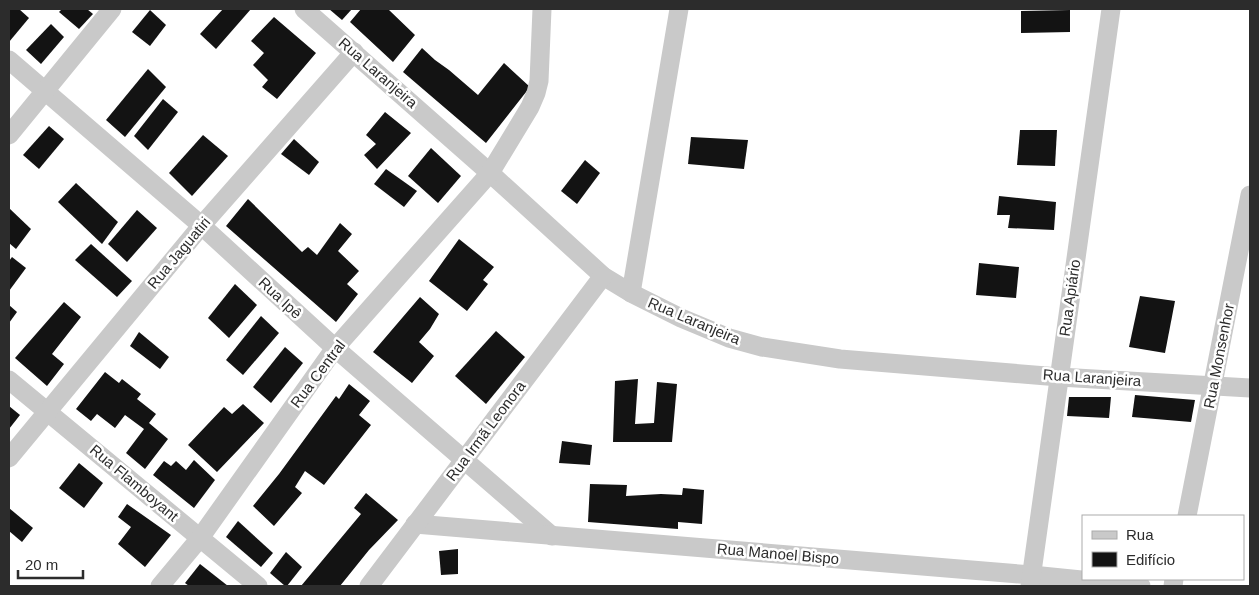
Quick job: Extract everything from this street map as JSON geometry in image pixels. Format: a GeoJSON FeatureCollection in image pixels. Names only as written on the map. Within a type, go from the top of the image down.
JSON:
{"type":"FeatureCollection","features":[{"type":"Feature","properties":{"kind":"street"},"geometry":{"type":"LineString","coordinates":[[9,135],[112,9]]}},
{"type":"Feature","properties":{"kind":"street","name":"Rua Laranjeira"},"geometry":{"type":"LineString","coordinates":[[304,9],[490,173],[603,276],[631,293],[681,318],[729,338],[762,347],[840,359],[1059,377],[1250,388]]}},
{"type":"Feature","properties":{"kind":"street","name":"Rua Central"},"geometry":{"type":"LineString","coordinates":[[160,586],[200,538],[335,348],[490,173],[530,107],[536,93],[539,81],[542,9]]}},
{"type":"Feature","properties":{"kind":"street"},"geometry":{"type":"LineString","coordinates":[[631,293],[679,9]]}},
{"type":"Feature","properties":{"kind":"street","name":"Rua Apiário"},"geometry":{"type":"LineString","coordinates":[[1031,581],[1111,9]]}},
{"type":"Feature","properties":{"kind":"street","name":"Rua Jaguatiri"},"geometry":{"type":"LineString","coordinates":[[9,458],[202,226],[354,52]]}},
{"type":"Feature","properties":{"kind":"street","name":"Rua Ipê"},"geometry":{"type":"LineString","coordinates":[[9,60],[202,226],[335,348],[552,536]]}},
{"type":"Feature","properties":{"kind":"street","name":"Rua Monsenhor"},"geometry":{"type":"LineString","coordinates":[[1187,515],[1250,196]]}},
{"type":"Feature","properties":{"kind":"street","name":"Rua Irmã Leonora"},"geometry":{"type":"LineString","coordinates":[[369,586],[603,276]]}},
{"type":"Feature","properties":{"kind":"street","name":"Rua Flamboyant"},"geometry":{"type":"LineString","coordinates":[[9,380],[258,586]]}},
{"type":"Feature","properties":{"kind":"street","name":"Rua Manoel Bispo"},"geometry":{"type":"LineString","coordinates":[[415,524],[1031,581],[1141,586]]}},
{"type":"Feature","properties":{"kind":"building"},"geometry":{"type":"Polygon","coordinates":[[[19,9],[29,18],[9,42],[9,10],[19,9]]]}},
{"type":"Feature","properties":{"kind":"building"},"geometry":{"type":"Polygon","coordinates":[[[62,9],[87,9],[93,14],[79,29],[59,12],[62,9]]]}},
{"type":"Feature","properties":{"kind":"building"},"geometry":{"type":"Polygon","coordinates":[[[223,9],[251,9],[216,49],[200,34],[223,9]]]}},
{"type":"Feature","properties":{"kind":"building"},"geometry":{"type":"Polygon","coordinates":[[[329,9],[352,9],[342,20],[329,9]]]}},
{"type":"Feature","properties":{"kind":"building"},"geometry":{"type":"Polygon","coordinates":[[[361,9],[391,9],[389,10],[415,35],[393,62],[350,22],[361,9]]]}},
{"type":"Feature","properties":{"kind":"building"},"geometry":{"type":"Polygon","coordinates":[[[150,10],[166,25],[150,46],[132,32],[150,10]]]}},
{"type":"Feature","properties":{"kind":"building"},"geometry":{"type":"Polygon","coordinates":[[[1070,10],[1070,32],[1021,33],[1021,11],[1070,10]]]}},
{"type":"Feature","properties":{"kind":"building"},"geometry":{"type":"Polygon","coordinates":[[[274,17],[316,53],[277,99],[262,87],[268,80],[253,65],[264,53],[251,41],[274,17]]]}},
{"type":"Feature","properties":{"kind":"building"},"geometry":{"type":"Polygon","coordinates":[[[51,24],[64,37],[41,64],[26,50],[51,24]]]}},
{"type":"Feature","properties":{"kind":"building"},"geometry":{"type":"Polygon","coordinates":[[[422,48],[478,95],[504,63],[530,87],[486,143],[403,72],[422,48]]]}},
{"type":"Feature","properties":{"kind":"building"},"geometry":{"type":"Polygon","coordinates":[[[148,69],[166,87],[125,137],[106,120],[148,69]]]}},
{"type":"Feature","properties":{"kind":"building"},"geometry":{"type":"Polygon","coordinates":[[[163,99],[178,112],[148,150],[134,136],[163,99]]]}},
{"type":"Feature","properties":{"kind":"building"},"geometry":{"type":"Polygon","coordinates":[[[385,112],[411,133],[377,169],[364,155],[376,144],[366,135],[385,112]]]}},
{"type":"Feature","properties":{"kind":"building"},"geometry":{"type":"Polygon","coordinates":[[[49,126],[64,139],[39,169],[23,155],[49,126]]]}},
{"type":"Feature","properties":{"kind":"building"},"geometry":{"type":"Polygon","coordinates":[[[1020,130],[1057,130],[1055,166],[1017,165],[1020,130]]]}},
{"type":"Feature","properties":{"kind":"building"},"geometry":{"type":"Polygon","coordinates":[[[203,135],[228,156],[192,196],[169,173],[203,135]]]}},
{"type":"Feature","properties":{"kind":"building"},"geometry":{"type":"Polygon","coordinates":[[[691,137],[748,140],[744,169],[688,164],[691,137]]]}},
{"type":"Feature","properties":{"kind":"building"},"geometry":{"type":"Polygon","coordinates":[[[294,139],[319,162],[309,175],[281,154],[294,139]]]}},
{"type":"Feature","properties":{"kind":"building"},"geometry":{"type":"Polygon","coordinates":[[[431,148],[461,176],[438,203],[408,176],[431,148]]]}},
{"type":"Feature","properties":{"kind":"building"},"geometry":{"type":"Polygon","coordinates":[[[585,160],[600,173],[577,204],[561,191],[585,160]]]}},
{"type":"Feature","properties":{"kind":"building"},"geometry":{"type":"Polygon","coordinates":[[[386,169],[417,191],[404,207],[374,184],[386,169]]]}},
{"type":"Feature","properties":{"kind":"building"},"geometry":{"type":"Polygon","coordinates":[[[76,183],[118,222],[102,244],[58,202],[76,183]]]}},
{"type":"Feature","properties":{"kind":"building"},"geometry":{"type":"Polygon","coordinates":[[[999,196],[1056,202],[1054,230],[1008,228],[1010,215],[997,215],[999,196]]]}},
{"type":"Feature","properties":{"kind":"building"},"geometry":{"type":"Polygon","coordinates":[[[248,199],[302,252],[308,247],[317,255],[340,223],[352,234],[338,251],[359,271],[347,284],[358,294],[336,322],[226,226],[248,199]]]}},
{"type":"Feature","properties":{"kind":"building"},"geometry":{"type":"Polygon","coordinates":[[[9,208],[31,229],[16,249],[9,243],[9,208]]]}},
{"type":"Feature","properties":{"kind":"building"},"geometry":{"type":"Polygon","coordinates":[[[137,210],[157,228],[127,262],[108,244],[137,210]]]}},
{"type":"Feature","properties":{"kind":"building"},"geometry":{"type":"Polygon","coordinates":[[[459,239],[494,267],[483,280],[488,284],[467,311],[429,281],[459,239]]]}},
{"type":"Feature","properties":{"kind":"building"},"geometry":{"type":"Polygon","coordinates":[[[91,244],[132,281],[117,297],[75,260],[91,244]]]}},
{"type":"Feature","properties":{"kind":"building"},"geometry":{"type":"Polygon","coordinates":[[[12,257],[26,268],[9,291],[9,261],[12,257]]]}},
{"type":"Feature","properties":{"kind":"building"},"geometry":{"type":"Polygon","coordinates":[[[979,263],[1019,267],[1016,298],[976,295],[979,263]]]}},
{"type":"Feature","properties":{"kind":"building"},"geometry":{"type":"Polygon","coordinates":[[[235,284],[257,305],[229,338],[208,318],[235,284]]]}},
{"type":"Feature","properties":{"kind":"building"},"geometry":{"type":"Polygon","coordinates":[[[1140,296],[1175,301],[1165,353],[1129,347],[1140,296]]]}},
{"type":"Feature","properties":{"kind":"building"},"geometry":{"type":"Polygon","coordinates":[[[420,297],[439,314],[419,342],[434,356],[412,383],[373,352],[420,297]]]}},
{"type":"Feature","properties":{"kind":"building"},"geometry":{"type":"Polygon","coordinates":[[[64,302],[81,317],[52,354],[64,364],[47,386],[15,358],[64,302]]]}},
{"type":"Feature","properties":{"kind":"building"},"geometry":{"type":"Polygon","coordinates":[[[9,305],[17,312],[9,323],[9,305]]]}},
{"type":"Feature","properties":{"kind":"building"},"geometry":{"type":"Polygon","coordinates":[[[261,316],[279,333],[243,375],[226,360],[261,316]]]}},
{"type":"Feature","properties":{"kind":"building"},"geometry":{"type":"Polygon","coordinates":[[[496,331],[525,357],[486,404],[455,376],[496,331]]]}},
{"type":"Feature","properties":{"kind":"building"},"geometry":{"type":"Polygon","coordinates":[[[139,332],[169,357],[160,369],[130,346],[139,332]]]}},
{"type":"Feature","properties":{"kind":"building"},"geometry":{"type":"Polygon","coordinates":[[[285,347],[303,363],[271,403],[253,387],[285,347]]]}},
{"type":"Feature","properties":{"kind":"building"},"geometry":{"type":"Polygon","coordinates":[[[105,372],[119,383],[122,379],[141,394],[137,399],[156,414],[149,423],[168,439],[145,469],[126,453],[144,429],[125,415],[115,428],[97,414],[91,421],[76,409],[105,372]]]}},
{"type":"Feature","properties":{"kind":"building"},"geometry":{"type":"Polygon","coordinates":[[[638,379],[635,424],[654,423],[657,382],[677,384],[672,442],[613,442],[615,381],[638,379]]]}},
{"type":"Feature","properties":{"kind":"building"},"geometry":{"type":"Polygon","coordinates":[[[349,384],[370,401],[359,415],[371,425],[324,485],[305,471],[295,487],[302,493],[274,526],[253,506],[336,396],[339,399],[349,384]]]}},
{"type":"Feature","properties":{"kind":"building"},"geometry":{"type":"Polygon","coordinates":[[[1135,395],[1195,400],[1191,422],[1132,417],[1135,395]]]}},
{"type":"Feature","properties":{"kind":"building"},"geometry":{"type":"Polygon","coordinates":[[[1069,397],[1111,397],[1109,418],[1067,416],[1069,397]]]}},
{"type":"Feature","properties":{"kind":"building"},"geometry":{"type":"Polygon","coordinates":[[[243,404],[264,423],[217,472],[188,445],[224,407],[232,414],[243,404]]]}},
{"type":"Feature","properties":{"kind":"building"},"geometry":{"type":"Polygon","coordinates":[[[9,406],[20,415],[9,429],[9,406]]]}},
{"type":"Feature","properties":{"kind":"building"},"geometry":{"type":"Polygon","coordinates":[[[562,441],[592,445],[590,465],[559,463],[562,441]]]}},
{"type":"Feature","properties":{"kind":"building"},"geometry":{"type":"Polygon","coordinates":[[[194,460],[215,480],[194,508],[153,475],[164,461],[171,466],[176,461],[186,470],[194,460]]]}},
{"type":"Feature","properties":{"kind":"building"},"geometry":{"type":"Polygon","coordinates":[[[79,463],[103,483],[84,508],[59,488],[79,463]]]}},
{"type":"Feature","properties":{"kind":"building"},"geometry":{"type":"Polygon","coordinates":[[[590,484],[627,485],[626,496],[682,495],[683,488],[704,490],[702,524],[678,522],[678,529],[588,522],[590,484]]]}},
{"type":"Feature","properties":{"kind":"building"},"geometry":{"type":"Polygon","coordinates":[[[366,493],[398,520],[369,550],[340,586],[301,586],[361,514],[354,508],[366,493]]]}},
{"type":"Feature","properties":{"kind":"building"},"geometry":{"type":"Polygon","coordinates":[[[127,504],[171,535],[145,567],[118,544],[131,527],[118,517],[127,504]]]}},
{"type":"Feature","properties":{"kind":"building"},"geometry":{"type":"Polygon","coordinates":[[[9,508],[33,528],[22,542],[9,531],[9,508]]]}},
{"type":"Feature","properties":{"kind":"building"},"geometry":{"type":"Polygon","coordinates":[[[238,521],[273,553],[261,567],[226,537],[238,521]]]}},
{"type":"Feature","properties":{"kind":"building"},"geometry":{"type":"Polygon","coordinates":[[[458,549],[458,574],[441,575],[439,551],[458,549]]]}},
{"type":"Feature","properties":{"kind":"building"},"geometry":{"type":"Polygon","coordinates":[[[286,552],[302,567],[285,586],[270,573],[286,552]]]}},
{"type":"Feature","properties":{"kind":"building"},"geometry":{"type":"Polygon","coordinates":[[[200,564],[228,586],[189,586],[185,583],[200,564]]]}}]}
